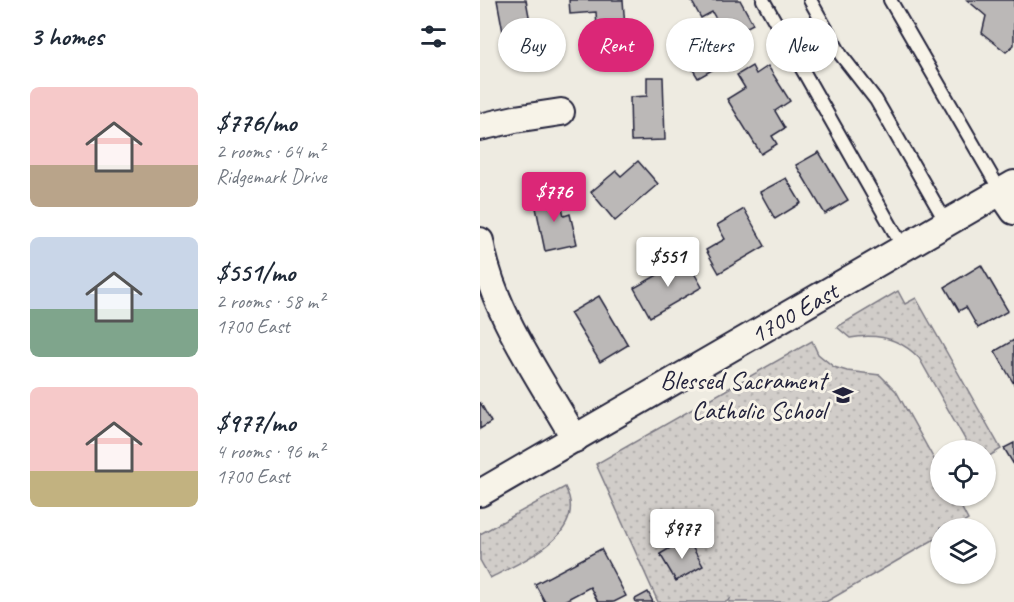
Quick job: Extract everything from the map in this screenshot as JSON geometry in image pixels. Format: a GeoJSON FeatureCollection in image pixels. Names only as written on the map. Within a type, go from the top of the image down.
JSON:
{"type":"FeatureCollection","features":[{"type":"Feature","properties":{"kind":"street"},"geometry":{"type":"LineString","coordinates":[[480,126],[515,118],[561,112]]}},
{"type":"Feature","properties":{"kind":"street","name":"1700 East"},"geometry":{"type":"LineString","coordinates":[[480,493],[947,224],[1010,196]]}},
{"type":"Feature","properties":{"kind":"street"},"geometry":{"type":"LineString","coordinates":[[480,241],[490,284],[503,313],[575,439]]}},
{"type":"Feature","properties":{"kind":"lane"},"geometry":{"type":"LineString","coordinates":[[763,0],[904,249]]}},
{"type":"Feature","properties":{"kind":"lane"},"geometry":{"type":"LineString","coordinates":[[810,0],[842,55],[876,100],[947,224]]}},
{"type":"Feature","properties":{"kind":"lane"},"geometry":{"type":"LineString","coordinates":[[890,0],[1010,196]]}},
{"type":"Feature","properties":{"kind":"shaded area"},"geometry":{"type":"Polygon","coordinates":[[[898,291],[905,304],[916,298],[996,440],[965,440],[919,358],[912,351],[896,342],[879,337],[850,338],[837,327],[898,291]]]}},
{"type":"Feature","properties":{"kind":"shaded area","name":"Blessed Sacrament Catholic School"},"geometry":{"type":"Polygon","coordinates":[[[812,341],[818,354],[834,367],[880,375],[896,391],[930,452],[930,506],[961,506],[967,518],[930,518],[930,542],[826,602],[729,602],[730,599],[726,602],[658,602],[596,464],[812,341]]]}},
{"type":"Feature","properties":{"kind":"shaded area"},"geometry":{"type":"Polygon","coordinates":[[[996,440],[1001,449],[996,452],[996,440]]]}},
{"type":"Feature","properties":{"kind":"shaded area"},"geometry":{"type":"Polygon","coordinates":[[[565,487],[570,504],[568,519],[561,532],[535,554],[490,578],[480,560],[480,534],[565,487]]]}},
{"type":"Feature","properties":{"kind":"building"},"geometry":{"type":"Polygon","coordinates":[[[497,0],[526,0],[529,18],[500,18],[497,0]]]}},
{"type":"Feature","properties":{"kind":"building"},"geometry":{"type":"Polygon","coordinates":[[[569,0],[623,0],[624,18],[596,18],[596,12],[570,14],[569,0]]]}},
{"type":"Feature","properties":{"kind":"building"},"geometry":{"type":"Polygon","coordinates":[[[691,0],[740,0],[750,18],[715,18],[712,12],[701,18],[691,0]]]}},
{"type":"Feature","properties":{"kind":"building"},"geometry":{"type":"Polygon","coordinates":[[[967,0],[1014,0],[1014,45],[1006,52],[982,33],[986,16],[967,0]]]}},
{"type":"Feature","properties":{"kind":"building"},"geometry":{"type":"Polygon","coordinates":[[[766,67],[766,72],[772,72],[790,101],[775,111],[785,128],[772,136],[777,144],[761,154],[727,99],[745,88],[737,75],[742,72],[754,72],[754,70],[756,74],[766,67]]]}},
{"type":"Feature","properties":{"kind":"building"},"geometry":{"type":"Polygon","coordinates":[[[694,72],[709,72],[698,78],[694,72]]]}},
{"type":"Feature","properties":{"kind":"building"},"geometry":{"type":"Polygon","coordinates":[[[647,77],[663,77],[665,140],[631,141],[630,97],[647,96],[647,77]]]}},
{"type":"Feature","properties":{"kind":"building"},"geometry":{"type":"Polygon","coordinates":[[[819,152],[848,200],[825,214],[796,165],[819,152]]]}},
{"type":"Feature","properties":{"kind":"building"},"geometry":{"type":"Polygon","coordinates":[[[638,161],[658,184],[615,221],[591,192],[616,171],[621,176],[638,161]]]}},
{"type":"Feature","properties":{"kind":"building"},"geometry":{"type":"Polygon","coordinates":[[[786,178],[801,203],[775,219],[760,192],[786,178]]]}},
{"type":"Feature","properties":{"kind":"building"},"geometry":{"type":"Polygon","coordinates":[[[559,193],[564,216],[570,214],[577,244],[545,251],[534,198],[559,193]]]}},
{"type":"Feature","properties":{"kind":"building"},"geometry":{"type":"Polygon","coordinates":[[[744,209],[765,246],[719,273],[706,250],[725,239],[717,225],[744,209]]]}},
{"type":"Feature","properties":{"kind":"building"},"geometry":{"type":"Polygon","coordinates":[[[686,259],[702,287],[650,317],[634,288],[686,259]]]}},
{"type":"Feature","properties":{"kind":"building"},"geometry":{"type":"Polygon","coordinates":[[[981,265],[1008,311],[978,328],[966,307],[959,311],[945,287],[981,265]]]}},
{"type":"Feature","properties":{"kind":"building"},"geometry":{"type":"Polygon","coordinates":[[[599,296],[628,345],[600,362],[570,313],[599,296]]]}},
{"type":"Feature","properties":{"kind":"building"},"geometry":{"type":"Polygon","coordinates":[[[1014,340],[1014,384],[995,351],[1014,340]]]}},
{"type":"Feature","properties":{"kind":"building"},"geometry":{"type":"Polygon","coordinates":[[[480,402],[491,422],[480,429],[480,402]]]}},
{"type":"Feature","properties":{"kind":"building"},"geometry":{"type":"Polygon","coordinates":[[[1014,443],[1014,465],[1004,448],[1014,443]]]}},
{"type":"Feature","properties":{"kind":"building"},"geometry":{"type":"Polygon","coordinates":[[[687,538],[703,566],[676,581],[660,554],[687,538]]]}},
{"type":"Feature","properties":{"kind":"building"},"geometry":{"type":"Polygon","coordinates":[[[601,549],[626,596],[614,602],[598,602],[590,587],[562,602],[545,602],[535,584],[601,549]]]}},
{"type":"Feature","properties":{"kind":"building"},"geometry":{"type":"Polygon","coordinates":[[[648,592],[653,602],[636,602],[635,599],[648,592]]]}},
{"type":"Feature","properties":{"kind":"place","name":"Blessed Sacrament Catholic School"},"geometry":{"type":"Point","coordinates":[843,395]}}]}
